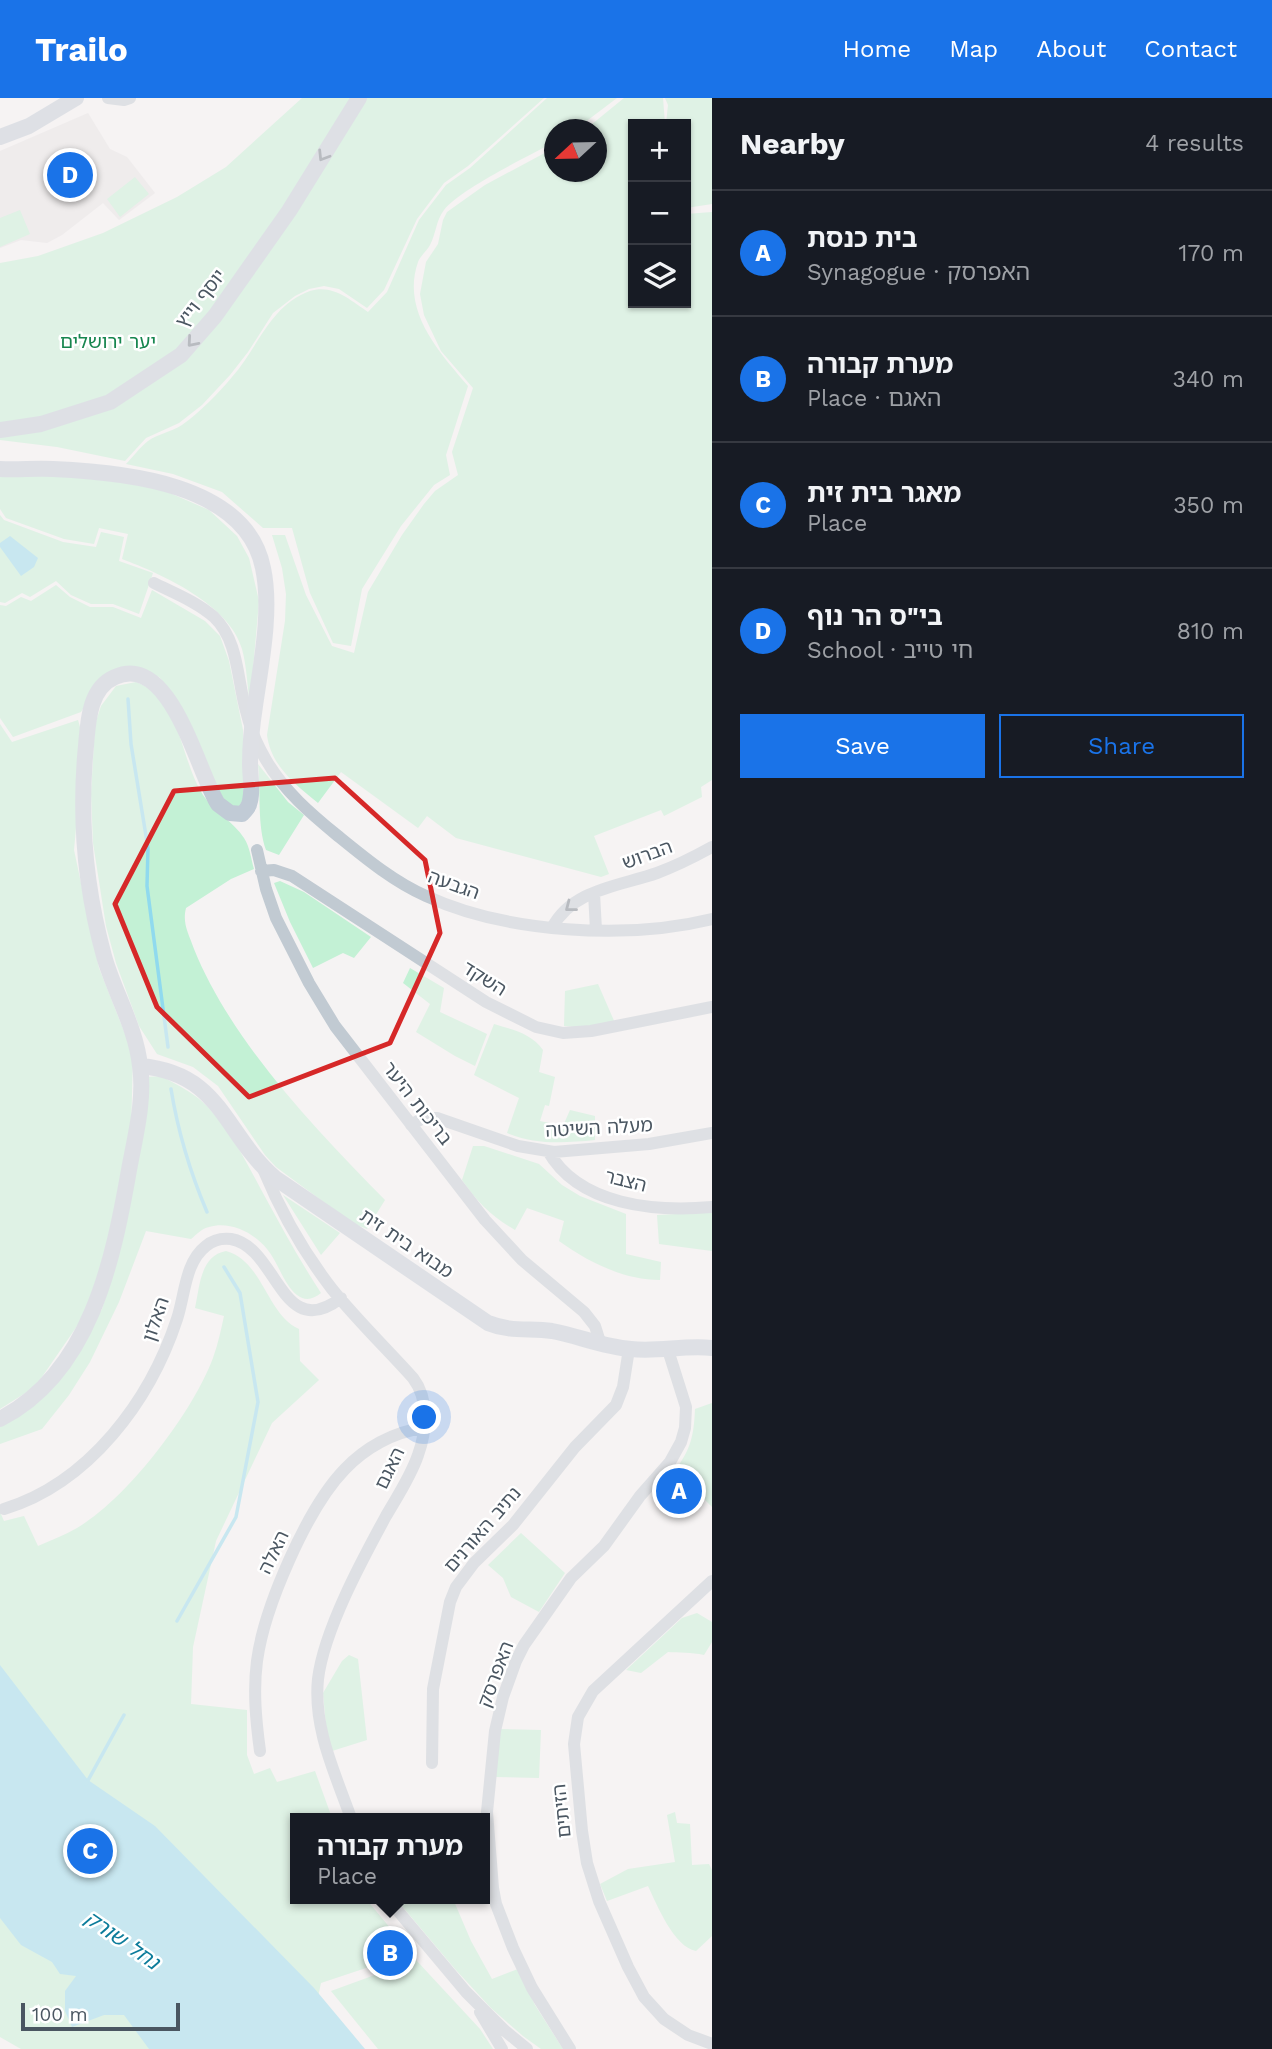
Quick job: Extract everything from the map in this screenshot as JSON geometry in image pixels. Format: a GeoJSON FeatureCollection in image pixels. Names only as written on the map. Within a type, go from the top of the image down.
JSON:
{"type":"FeatureCollection","features":[{"type":"Feature","properties":{"kind":"main road"},"geometry":{"type":"LineString","coordinates":[[0,137],[29,126],[76,98]]}},
{"type":"Feature","properties":{"kind":"main road","name":"יוסף וייץ"},"geometry":{"type":"LineString","coordinates":[[0,430],[41,424],[110,402],[181,355],[215,316],[289,211],[359,98]]}},
{"type":"Feature","properties":{"kind":"main road"},"geometry":{"type":"LineString","coordinates":[[0,469],[100,472],[150,480],[206,500],[242,527],[258,552],[263,566],[265,588],[261,657],[252,728],[250,801],[245,812],[234,815],[222,808],[214,797],[175,709],[160,687],[139,675],[116,676],[106,682],[98,692],[92,707],[82,791],[83,835],[89,883],[104,957],[134,1038],[141,1066],[140,1102],[126,1190],[111,1258],[93,1310],[73,1348],[42,1388],[27,1402],[0,1419]]}},
{"type":"Feature","properties":{"kind":"main road","name":"מבוא בית זית"},"geometry":{"type":"LineString","coordinates":[[141,1066],[177,1073],[198,1085],[210,1096],[263,1167],[284,1185],[488,1323],[515,1331],[558,1333],[601,1345],[629,1349],[668,1350],[708,1346]]}},
{"type":"Feature","properties":{"kind":"street"},"geometry":{"type":"LineString","coordinates":[[108,98],[130,98]]}},
{"type":"Feature","properties":{"kind":"street","name":"הגבעה"},"geometry":{"type":"LineString","coordinates":[[154,583],[201,608],[223,628],[234,657],[246,711],[272,770],[296,799],[350,845],[399,881],[454,907],[552,928],[654,929],[712,919]]}},
{"type":"Feature","properties":{"kind":"street","name":"הברוש"},"geometry":{"type":"LineString","coordinates":[[552,928],[568,907],[594,892],[660,872],[712,847]]}},
{"type":"Feature","properties":{"kind":"street","name":"בריכות היער"},"geometry":{"type":"LineString","coordinates":[[257,850],[276,918],[322,1006],[411,1125],[507,1246],[588,1316],[601,1345]]}},
{"type":"Feature","properties":{"kind":"street","name":"השקד"},"geometry":{"type":"LineString","coordinates":[[261,871],[274,870],[292,876],[480,999],[536,1027],[563,1033],[591,1031],[712,1007]]}},
{"type":"Feature","properties":{"kind":"street"},"geometry":{"type":"LineString","coordinates":[[594,892],[596,930]]}},
{"type":"Feature","properties":{"kind":"street","name":"מעלה השיטה"},"geometry":{"type":"LineString","coordinates":[[411,1125],[424,1118],[437,1118],[518,1146],[548,1151],[636,1146],[712,1133]]}},
{"type":"Feature","properties":{"kind":"street","name":"הצבר"},"geometry":{"type":"LineString","coordinates":[[548,1151],[567,1176],[602,1196],[656,1207],[712,1207]]}},
{"type":"Feature","properties":{"kind":"street","name":"האגם"},"geometry":{"type":"LineString","coordinates":[[263,1167],[288,1220],[320,1272],[418,1385],[425,1405],[418,1457],[374,1539],[334,1623],[320,1666],[317,1691],[320,1726],[349,1813]]}},
{"type":"Feature","properties":{"kind":"street","name":"האלון"},"geometry":{"type":"LineString","coordinates":[[4,1509],[25,1502],[70,1476],[92,1457],[125,1417],[150,1381],[165,1351],[195,1258],[210,1242],[228,1239],[247,1245],[262,1261],[288,1299],[299,1307],[317,1310],[341,1298]]}},
{"type":"Feature","properties":{"kind":"street","name":"נתיב האורנים"},"geometry":{"type":"LineString","coordinates":[[432,1763],[433,1689],[450,1602],[456,1587],[474,1563],[513,1525],[575,1447],[616,1405],[624,1387],[629,1349]]}},
{"type":"Feature","properties":{"kind":"street","name":"האפרסק"},"geometry":{"type":"LineString","coordinates":[[488,1813],[495,1731],[509,1678],[524,1645],[571,1578],[604,1546],[640,1496],[670,1462],[681,1442],[686,1407],[668,1350]]}},
{"type":"Feature","properties":{"kind":"street","name":"האלה"},"geometry":{"type":"LineString","coordinates":[[260,1751],[255,1694],[259,1644],[270,1606],[298,1545],[328,1490],[352,1462],[383,1441],[423,1428]]}},
{"type":"Feature","properties":{"kind":"street","name":"הזיתים"},"geometry":{"type":"LineString","coordinates":[[709,1589],[593,1691],[578,1717],[574,1744],[587,1863],[628,1967],[645,1997],[664,2019],[688,2035],[712,2044]]}},
{"type":"Feature","properties":{"kind":"street","name":"האפרסק"},"geometry":{"type":"LineString","coordinates":[[490,1842],[496,1904],[513,1948],[532,1988],[570,2049]]}},
{"type":"Feature","properties":{"kind":"street"},"geometry":{"type":"LineString","coordinates":[[392,1904],[476,2002],[527,2049]]}},
{"type":"Feature","properties":{"kind":"street"},"geometry":{"type":"LineString","coordinates":[[476,2002],[502,2049]]}},
{"type":"Feature","properties":{"kind":"highlighted area"},"geometry":{"type":"Polygon","coordinates":[[[335,778],[425,860],[440,933],[390,1043],[249,1097],[157,1007],[115,904],[174,791],[335,778]]]}},
{"type":"Feature","properties":{"kind":"shaded area"},"geometry":{"type":"Polygon","coordinates":[[[88,113],[110,149],[127,157],[155,193],[119,220],[103,203],[62,235],[47,243],[21,240],[0,248],[0,151],[88,113]]]}},
{"type":"Feature","properties":{"kind":"green space","name":"יער ירושלים"},"geometry":{"type":"Polygon","coordinates":[[[302,98],[544,98],[468,166],[444,183],[417,219],[384,290],[367,308],[339,289],[324,286],[295,296],[273,313],[248,352],[202,405],[179,423],[146,438],[125,461],[57,447],[0,440],[0,263],[38,256],[103,233],[177,197],[226,167],[302,98]]]}},
{"type":"Feature","properties":{"kind":"green space"},"geometry":{"type":"Polygon","coordinates":[[[547,98],[617,98],[589,119],[544,119],[544,147],[464,192],[441,214],[430,245],[418,262],[414,280],[419,314],[426,330],[468,386],[446,455],[450,475],[434,485],[401,526],[362,589],[351,646],[333,643],[310,593],[292,528],[263,528],[222,492],[173,474],[126,464],[148,441],[182,425],[209,402],[241,366],[275,317],[296,298],[318,289],[334,291],[368,312],[387,292],[419,220],[446,185],[470,168],[547,98]]]}},
{"type":"Feature","properties":{"kind":"green space"},"geometry":{"type":"Polygon","coordinates":[[[624,98],[663,98],[665,119],[628,119],[628,308],[691,308],[691,214],[712,212],[712,780],[701,787],[702,797],[664,816],[661,810],[594,836],[609,874],[601,877],[456,838],[427,816],[418,828],[341,772],[318,803],[279,765],[269,746],[267,735],[285,621],[286,594],[282,568],[272,535],[285,535],[306,595],[332,646],[354,653],[368,592],[424,504],[435,491],[458,475],[452,452],[473,388],[441,351],[424,315],[420,294],[426,262],[438,244],[443,220],[447,212],[485,185],[544,153],[544,182],[607,182],[607,119],[598,119],[624,98]]]}},
{"type":"Feature","properties":{"kind":"green space"},"geometry":{"type":"Polygon","coordinates":[[[665,98],[712,98],[712,204],[691,207],[691,119],[667,119],[668,105],[665,98]]]}},
{"type":"Feature","properties":{"kind":"green space"},"geometry":{"type":"Polygon","coordinates":[[[135,177],[149,194],[120,217],[107,199],[135,177]]]}},
{"type":"Feature","properties":{"kind":"green space"},"geometry":{"type":"Polygon","coordinates":[[[20,210],[30,234],[0,247],[0,218],[20,210]]]}},
{"type":"Feature","properties":{"kind":"green space"},"geometry":{"type":"Polygon","coordinates":[[[0,469],[61,471],[163,490],[209,510],[237,536],[249,558],[259,601],[250,704],[242,649],[224,618],[174,582],[122,559],[128,534],[99,528],[94,544],[64,539],[6,518],[0,509],[0,469]]]}},
{"type":"Feature","properties":{"kind":"green space"},"geometry":{"type":"Polygon","coordinates":[[[0,515],[4,520],[63,542],[96,547],[101,532],[124,537],[119,561],[153,573],[139,614],[113,604],[91,604],[71,595],[56,581],[30,597],[22,593],[5,603],[0,602],[0,515]]]}},
{"type":"Feature","properties":{"kind":"green space"},"geometry":{"type":"Polygon","coordinates":[[[56,585],[70,597],[90,607],[113,607],[141,618],[152,590],[205,621],[220,636],[229,661],[243,730],[243,800],[239,806],[226,804],[170,690],[159,677],[141,670],[97,686],[81,712],[13,737],[0,718],[0,605],[6,606],[21,597],[31,601],[56,585]]]}},
{"type":"Feature","properties":{"kind":"green space"},"geometry":{"type":"Polygon","coordinates":[[[136,682],[151,690],[171,715],[195,781],[213,807],[244,838],[254,869],[231,879],[186,908],[185,924],[194,949],[210,983],[252,1050],[304,1114],[385,1200],[367,1229],[352,1223],[276,1167],[218,1086],[193,1067],[157,1054],[139,1026],[106,926],[93,843],[91,794],[95,724],[101,706],[116,686],[136,682]]]}},
{"type":"Feature","properties":{"kind":"green space"},"geometry":{"type":"Polygon","coordinates":[[[78,720],[84,741],[74,850],[99,968],[133,1054],[131,1135],[105,1253],[84,1316],[35,1387],[0,1409],[0,724],[12,742],[78,720]]]}},
{"type":"Feature","properties":{"kind":"green space"},"geometry":{"type":"Polygon","coordinates":[[[258,764],[288,802],[304,815],[279,855],[266,850],[263,840],[258,764]]]}},
{"type":"Feature","properties":{"kind":"green space"},"geometry":{"type":"Polygon","coordinates":[[[280,881],[304,892],[371,937],[354,958],[343,953],[313,968],[274,883],[280,881]]]}},
{"type":"Feature","properties":{"kind":"green space"},"geometry":{"type":"Polygon","coordinates":[[[410,968],[444,988],[440,1012],[487,1034],[475,1066],[416,1032],[430,1004],[403,983],[410,968]]]}},
{"type":"Feature","properties":{"kind":"green space"},"geometry":{"type":"Polygon","coordinates":[[[598,984],[615,1023],[584,1028],[564,1026],[565,991],[598,984]]]}},
{"type":"Feature","properties":{"kind":"green space"},"geometry":{"type":"Polygon","coordinates":[[[494,1024],[527,1036],[543,1050],[539,1072],[555,1077],[549,1106],[545,1105],[540,1121],[563,1126],[570,1110],[595,1116],[595,1140],[539,1141],[507,1133],[519,1098],[474,1075],[494,1024]]]}},
{"type":"Feature","properties":{"kind":"green space"},"geometry":{"type":"Polygon","coordinates":[[[161,1076],[198,1098],[227,1131],[321,1293],[309,1299],[297,1295],[267,1249],[241,1229],[209,1227],[191,1239],[146,1231],[119,1302],[90,1362],[69,1395],[42,1429],[0,1444],[0,1427],[17,1417],[78,1351],[102,1309],[113,1274],[146,1077],[161,1076]]]}},
{"type":"Feature","properties":{"kind":"green space"},"geometry":{"type":"Polygon","coordinates":[[[473,1146],[484,1146],[539,1164],[562,1185],[580,1196],[626,1214],[626,1254],[661,1262],[660,1280],[620,1273],[582,1256],[559,1241],[564,1221],[527,1208],[515,1230],[499,1220],[479,1202],[462,1180],[473,1146]]]}},
{"type":"Feature","properties":{"kind":"green space"},"geometry":{"type":"Polygon","coordinates":[[[283,1195],[340,1233],[321,1255],[283,1195]]]}},
{"type":"Feature","properties":{"kind":"green space"},"geometry":{"type":"Polygon","coordinates":[[[712,1212],[712,1251],[659,1244],[657,1215],[712,1212]]]}},
{"type":"Feature","properties":{"kind":"green space"},"geometry":{"type":"Polygon","coordinates":[[[226,1251],[249,1265],[279,1312],[299,1329],[300,1361],[319,1380],[272,1423],[216,1541],[193,1647],[191,1704],[247,1710],[247,1755],[254,1774],[270,1768],[277,1782],[315,1771],[330,1813],[290,1813],[290,1904],[370,1904],[411,1953],[321,1983],[307,2049],[21,2049],[0,2037],[0,1512],[4,1521],[24,1516],[38,1546],[72,1531],[96,1515],[137,1476],[174,1428],[213,1358],[224,1316],[195,1308],[206,1265],[217,1254],[226,1251]]]}},
{"type":"Feature","properties":{"kind":"green space"},"geometry":{"type":"Polygon","coordinates":[[[712,1403],[712,1507],[675,1470],[691,1441],[695,1409],[712,1403]]]}},
{"type":"Feature","properties":{"kind":"green space"},"geometry":{"type":"Polygon","coordinates":[[[521,1533],[565,1573],[539,1612],[511,1597],[503,1578],[488,1565],[521,1533]]]}},
{"type":"Feature","properties":{"kind":"green space"},"geometry":{"type":"Polygon","coordinates":[[[697,1613],[712,1622],[712,1642],[704,1655],[668,1652],[641,1673],[626,1670],[682,1618],[697,1613]]]}},
{"type":"Feature","properties":{"kind":"green space"},"geometry":{"type":"Polygon","coordinates":[[[349,1655],[358,1659],[367,1740],[332,1751],[323,1693],[342,1661],[349,1655]]]}},
{"type":"Feature","properties":{"kind":"green space"},"geometry":{"type":"Polygon","coordinates":[[[500,1729],[541,1730],[539,1778],[495,1777],[500,1729]]]}},
{"type":"Feature","properties":{"kind":"green space"},"geometry":{"type":"Polygon","coordinates":[[[675,1812],[677,1823],[690,1824],[692,1865],[709,1864],[712,1870],[712,1936],[696,1951],[680,1942],[674,1934],[648,1886],[607,1901],[600,1884],[628,1869],[675,1862],[667,1815],[675,1812]]]}},
{"type":"Feature","properties":{"kind":"green space"},"geometry":{"type":"Polygon","coordinates":[[[400,1904],[455,1904],[492,1979],[518,1969],[535,2005],[563,2049],[541,2049],[523,2036],[491,2008],[400,1904]]]}},
{"type":"Feature","properties":{"kind":"green space"},"geometry":{"type":"Polygon","coordinates":[[[416,1960],[480,2029],[493,2049],[378,2049],[331,1991],[416,1960]]]}},
{"type":"Feature","properties":{"kind":"water"},"geometry":{"type":"Polygon","coordinates":[[[10,536],[38,558],[34,567],[21,576],[0,547],[0,543],[10,536]]]}},
{"type":"Feature","properties":{"kind":"water","name":"נחל שורק"},"geometry":{"type":"Polygon","coordinates":[[[0,1665],[88,1780],[155,1826],[314,1988],[365,2049],[149,2049],[124,2015],[104,2015],[72,2027],[65,2011],[65,1991],[76,1976],[60,1974],[52,1962],[21,1945],[0,1918],[0,1665]]]}},
{"type":"Feature","properties":{"kind":"waterway"},"geometry":{"type":"LineString","coordinates":[[128,699],[131,744],[148,848],[147,886],[168,1047]]}},
{"type":"Feature","properties":{"kind":"waterway"},"geometry":{"type":"LineString","coordinates":[[171,1089],[185,1152],[207,1212]]}},
{"type":"Feature","properties":{"kind":"waterway"},"geometry":{"type":"LineString","coordinates":[[177,1621],[236,1517],[258,1402],[240,1293],[224,1267]]}},
{"type":"Feature","properties":{"kind":"waterway"},"geometry":{"type":"LineString","coordinates":[[86,1784],[124,1715]]}},
{"type":"Feature","properties":{"kind":"place","name":"בי\"ס הר נוף"},"geometry":{"type":"Point","coordinates":[70,175]}},
{"type":"Feature","properties":{"kind":"place","name":"בית כנסת"},"geometry":{"type":"Point","coordinates":[679,1491]}},
{"type":"Feature","properties":{"kind":"place","name":"מאגר בית זית"},"geometry":{"type":"Point","coordinates":[90,1851]}},
{"type":"Feature","properties":{"kind":"place","name":"מערת קבורה"},"geometry":{"type":"Point","coordinates":[390,1953]}}]}
